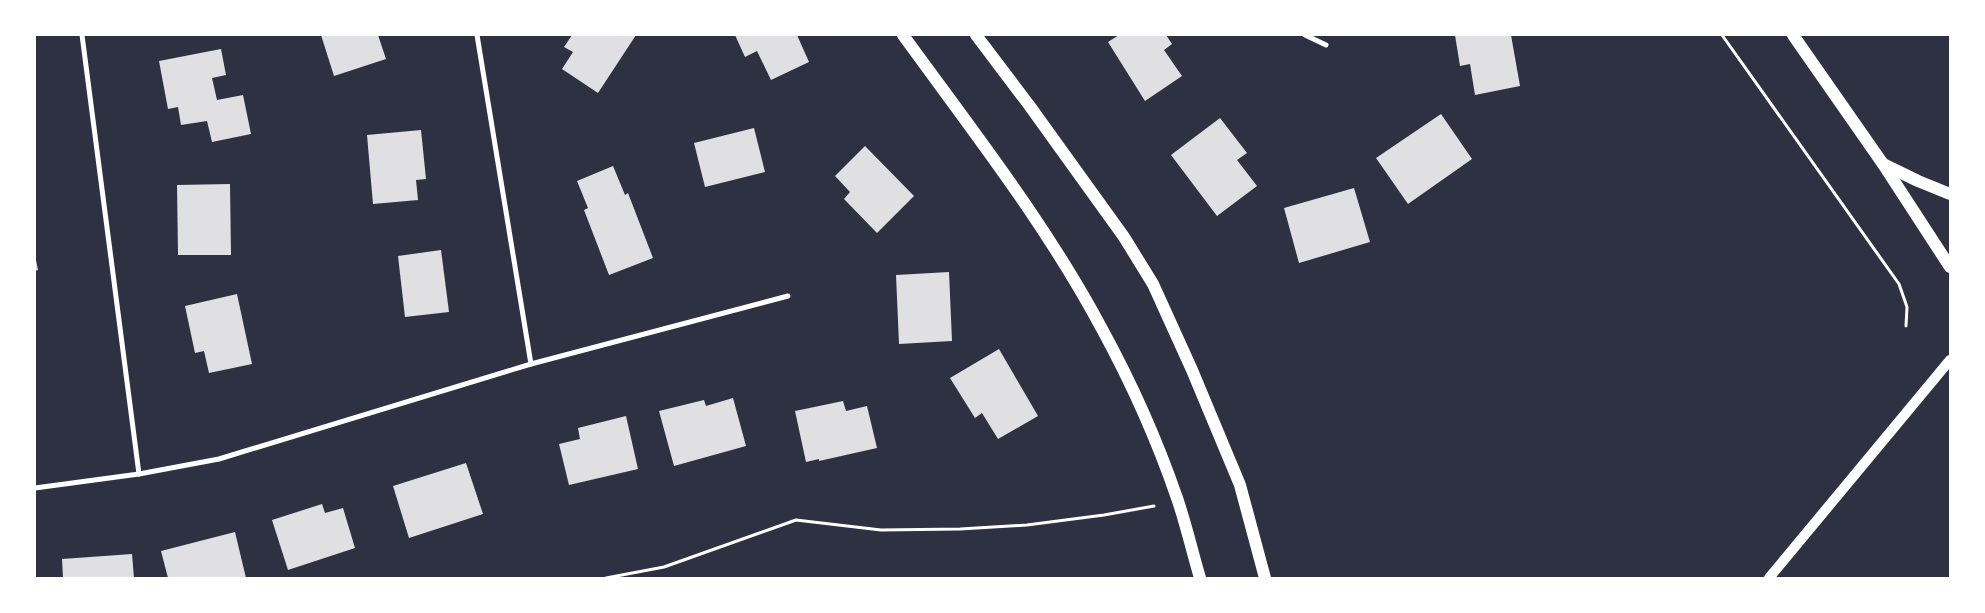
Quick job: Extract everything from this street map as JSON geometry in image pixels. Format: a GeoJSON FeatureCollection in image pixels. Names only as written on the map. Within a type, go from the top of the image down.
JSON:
{"type":"FeatureCollection","features":[{"type":"Feature","properties":{"kind":"main road"},"geometry":{"type":"LineString","coordinates":[[903,35],[1024,202],[1051,242],[1098,321],[1140,405],[1177,498],[1200,578]]}},
{"type":"Feature","properties":{"kind":"main road"},"geometry":{"type":"LineString","coordinates":[[976,35],[1124,237],[1153,284],[1192,370],[1240,485],[1265,578]]}},
{"type":"Feature","properties":{"kind":"main road"},"geometry":{"type":"LineString","coordinates":[[1793,35],[1883,164],[1950,267]]}},
{"type":"Feature","properties":{"kind":"main road"},"geometry":{"type":"LineString","coordinates":[[1883,164],[1950,194]]}},
{"type":"Feature","properties":{"kind":"main road"},"geometry":{"type":"LineString","coordinates":[[1769,578],[1950,360]]}},
{"type":"Feature","properties":{"kind":"street"},"geometry":{"type":"LineString","coordinates":[[82,35],[139,474]]}},
{"type":"Feature","properties":{"kind":"street"},"geometry":{"type":"LineString","coordinates":[[477,35],[531,364]]}},
{"type":"Feature","properties":{"kind":"street"},"geometry":{"type":"LineString","coordinates":[[1305,35],[1326,45]]}},
{"type":"Feature","properties":{"kind":"street"},"geometry":{"type":"LineString","coordinates":[[35,488],[139,474],[219,459],[531,364],[788,296]]}},
{"type":"Feature","properties":{"kind":"path"},"geometry":{"type":"LineString","coordinates":[[1722,35],[1899,284],[1907,307],[1906,326]]}},
{"type":"Feature","properties":{"kind":"path"},"geometry":{"type":"LineString","coordinates":[[606,578],[664,566],[796,520],[881,530],[1027,525],[1146,508],[1177,498]]}},
{"type":"Feature","properties":{"kind":"building"},"geometry":{"type":"Polygon","coordinates":[[[321,35],[378,35],[386,59],[334,76],[321,35]]]}},
{"type":"Feature","properties":{"kind":"building"},"geometry":{"type":"Polygon","coordinates":[[[572,35],[636,35],[598,93],[562,69],[573,52],[564,47],[572,35]]]}},
{"type":"Feature","properties":{"kind":"building"},"geometry":{"type":"Polygon","coordinates":[[[735,35],[797,35],[809,62],[771,80],[757,51],[745,57],[735,35]]]}},
{"type":"Feature","properties":{"kind":"building"},"geometry":{"type":"Polygon","coordinates":[[[1119,35],[1166,35],[1172,44],[1164,50],[1182,76],[1145,101],[1108,42],[1119,35]]]}},
{"type":"Feature","properties":{"kind":"building"},"geometry":{"type":"Polygon","coordinates":[[[1455,35],[1511,35],[1520,86],[1475,95],[1470,64],[1460,66],[1455,35]]]}},
{"type":"Feature","properties":{"kind":"building"},"geometry":{"type":"Polygon","coordinates":[[[221,49],[226,75],[212,78],[217,100],[243,95],[251,134],[212,142],[207,121],[181,125],[178,107],[168,109],[159,61],[221,49]]]}},
{"type":"Feature","properties":{"kind":"building"},"geometry":{"type":"Polygon","coordinates":[[[1441,114],[1472,159],[1408,204],[1376,158],[1441,114]]]}},
{"type":"Feature","properties":{"kind":"building"},"geometry":{"type":"Polygon","coordinates":[[[1220,118],[1247,153],[1237,160],[1257,186],[1217,216],[1171,155],[1220,118]]]}},
{"type":"Feature","properties":{"kind":"building"},"geometry":{"type":"Polygon","coordinates":[[[754,128],[765,172],[705,187],[694,143],[754,128]]]}},
{"type":"Feature","properties":{"kind":"building"},"geometry":{"type":"Polygon","coordinates":[[[421,130],[426,179],[416,180],[418,200],[373,204],[367,135],[421,130]]]}},
{"type":"Feature","properties":{"kind":"building"},"geometry":{"type":"Polygon","coordinates":[[[865,146],[914,196],[877,233],[844,199],[850,192],[835,176],[865,146]]]}},
{"type":"Feature","properties":{"kind":"building"},"geometry":{"type":"Polygon","coordinates":[[[613,166],[625,195],[628,193],[653,258],[609,275],[584,210],[588,208],[577,181],[613,166]]]}},
{"type":"Feature","properties":{"kind":"building"},"geometry":{"type":"Polygon","coordinates":[[[230,184],[231,255],[178,255],[177,185],[230,184]]]}},
{"type":"Feature","properties":{"kind":"building"},"geometry":{"type":"Polygon","coordinates":[[[1354,188],[1370,242],[1299,263],[1284,208],[1354,188]]]}},
{"type":"Feature","properties":{"kind":"building"},"geometry":{"type":"Polygon","coordinates":[[[441,250],[449,312],[405,317],[398,256],[441,250]]]}},
{"type":"Feature","properties":{"kind":"building"},"geometry":{"type":"Polygon","coordinates":[[[35,255],[38,270],[35,271],[35,255]]]}},
{"type":"Feature","properties":{"kind":"building"},"geometry":{"type":"Polygon","coordinates":[[[949,272],[952,341],[899,344],[896,275],[949,272]]]}},
{"type":"Feature","properties":{"kind":"building"},"geometry":{"type":"Polygon","coordinates":[[[237,294],[252,364],[209,373],[204,351],[195,353],[185,306],[237,294]]]}},
{"type":"Feature","properties":{"kind":"building"},"geometry":{"type":"Polygon","coordinates":[[[999,349],[1038,416],[998,439],[982,413],[975,418],[950,378],[999,349]]]}},
{"type":"Feature","properties":{"kind":"building"},"geometry":{"type":"Polygon","coordinates":[[[733,398],[746,446],[674,466],[659,411],[704,400],[706,406],[733,398]]]}},
{"type":"Feature","properties":{"kind":"building"},"geometry":{"type":"Polygon","coordinates":[[[843,401],[846,411],[867,406],[877,448],[819,461],[819,459],[806,462],[795,411],[843,401]]]}},
{"type":"Feature","properties":{"kind":"building"},"geometry":{"type":"Polygon","coordinates":[[[626,416],[638,469],[569,485],[559,444],[580,439],[578,428],[626,416]]]}},
{"type":"Feature","properties":{"kind":"building"},"geometry":{"type":"Polygon","coordinates":[[[466,463],[483,514],[409,538],[393,486],[466,463]]]}},
{"type":"Feature","properties":{"kind":"building"},"geometry":{"type":"Polygon","coordinates":[[[322,504],[325,513],[343,508],[355,548],[288,570],[272,520],[322,504]]]}},
{"type":"Feature","properties":{"kind":"building"},"geometry":{"type":"Polygon","coordinates":[[[235,532],[246,578],[168,578],[161,551],[235,532]]]}},
{"type":"Feature","properties":{"kind":"building"},"geometry":{"type":"Polygon","coordinates":[[[132,554],[134,578],[63,578],[62,559],[132,554]]]}}]}
